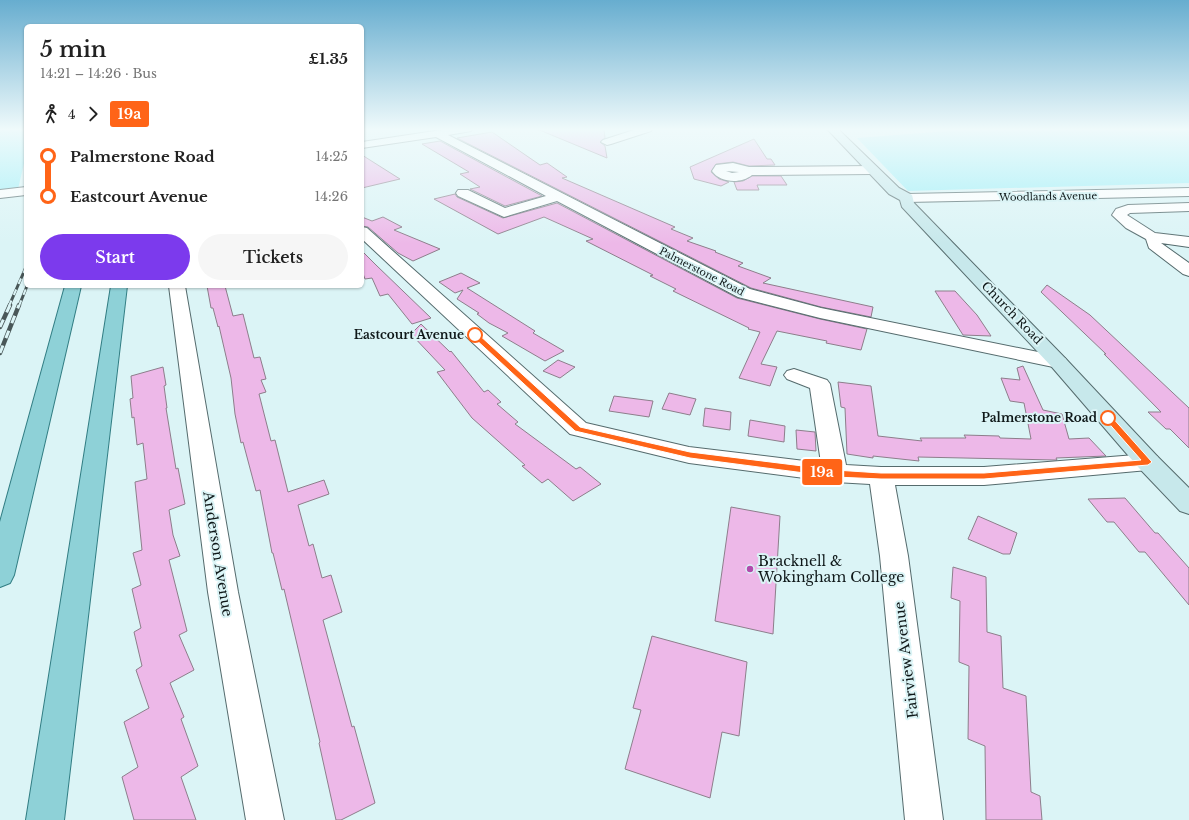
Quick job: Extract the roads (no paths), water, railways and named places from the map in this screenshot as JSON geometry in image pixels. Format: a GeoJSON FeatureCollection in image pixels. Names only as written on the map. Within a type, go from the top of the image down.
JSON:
{"type":"FeatureCollection","features":[{"type":"Feature","properties":{"kind":"main road","name":"Church Road"},"geometry":{"type":"LineString","coordinates":[[869,167],[897,194],[907,198],[908,204],[1058,362],[1148,462],[1189,504]]}},
{"type":"Feature","properties":{"kind":"main road"},"geometry":{"type":"LineString","coordinates":[[0,575],[72,288]]}},
{"type":"Feature","properties":{"kind":"main road"},"geometry":{"type":"LineString","coordinates":[[46,820],[119,288]]}},
{"type":"Feature","properties":{"kind":"street","name":"Palmerstone Road"},"geometry":{"type":"LineString","coordinates":[[503,167],[744,293],[820,313],[1058,362]]}},
{"type":"Feature","properties":{"kind":"street"},"geometry":{"type":"LineString","coordinates":[[746,171],[872,170]]}},
{"type":"Feature","properties":{"kind":"street"},"geometry":{"type":"LineString","coordinates":[[0,194],[24,191]]}},
{"type":"Feature","properties":{"kind":"street","name":"Woodlands Avenue"},"geometry":{"type":"LineString","coordinates":[[907,198],[1189,192]]}},
{"type":"Feature","properties":{"kind":"street"},"geometry":{"type":"LineString","coordinates":[[463,193],[520,221]]}},
{"type":"Feature","properties":{"kind":"street"},"geometry":{"type":"LineString","coordinates":[[1170,193],[1189,203]]}},
{"type":"Feature","properties":{"kind":"street"},"geometry":{"type":"LineString","coordinates":[[504,213],[559,196]]}},
{"type":"Feature","properties":{"kind":"street"},"geometry":{"type":"LineString","coordinates":[[1189,207],[1128,209],[1121,212],[1119,215],[1124,221],[1152,237],[1178,239],[1189,242]]}},
{"type":"Feature","properties":{"kind":"street"},"geometry":{"type":"LineString","coordinates":[[364,233],[578,429],[690,455],[835,474],[881,476],[984,476],[1148,462]]}},
{"type":"Feature","properties":{"kind":"street"},"geometry":{"type":"LineString","coordinates":[[1152,237],[1154,245],[1184,272]]}},
{"type":"Feature","properties":{"kind":"street","name":"Anderson Avenue"},"geometry":{"type":"LineString","coordinates":[[177,288],[223,592],[265,820]]}},
{"type":"Feature","properties":{"kind":"street"},"geometry":{"type":"LineString","coordinates":[[794,375],[820,384],[835,474]]}},
{"type":"Feature","properties":{"kind":"street","name":"Fairview Avenue"},"geometry":{"type":"LineString","coordinates":[[881,476],[894,556],[924,820]]}},
{"type":"Feature","properties":{"kind":"railway"},"geometry":{"type":"LineString","coordinates":[[9,306],[24,272]]}},
{"type":"Feature","properties":{"kind":"railway"},"geometry":{"type":"LineString","coordinates":[[19,306],[26,288]]}},
{"type":"Feature","properties":{"kind":"railway"},"geometry":{"type":"LineString","coordinates":[[0,327],[10,305]]}},
{"type":"Feature","properties":{"kind":"railway"},"geometry":{"type":"LineString","coordinates":[[0,353],[19,305]]}},
{"type":"Feature","properties":{"kind":"place","name":"Eastcourt Avenue"},"geometry":{"type":"Point","coordinates":[475,335]}},
{"type":"Feature","properties":{"kind":"place","name":"Palmerstone Road"},"geometry":{"type":"Point","coordinates":[1108,418]}},
{"type":"Feature","properties":{"kind":"place","name":"Bracknell & Wokingham College"},"geometry":{"type":"Point","coordinates":[750,569]}}]}
